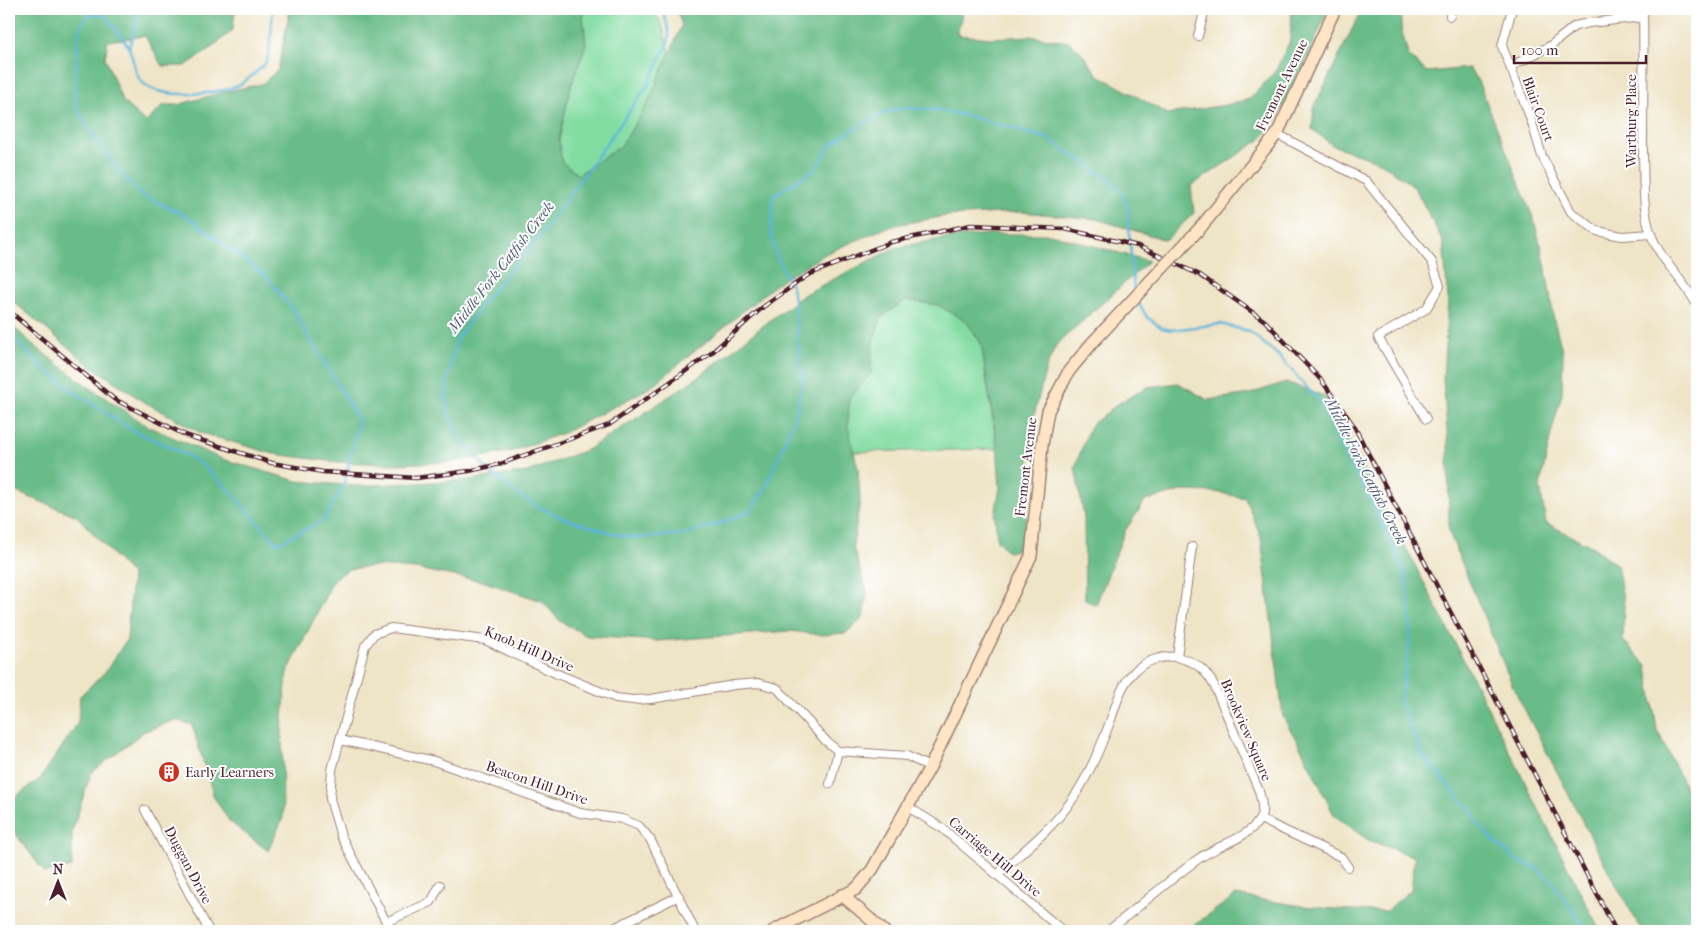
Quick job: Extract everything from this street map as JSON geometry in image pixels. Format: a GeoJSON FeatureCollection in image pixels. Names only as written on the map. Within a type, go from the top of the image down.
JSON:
{"type":"FeatureCollection","features":[{"type":"Feature","properties":{"kind":"main road","name":"Fremont Avenue"},"geometry":{"type":"LineString","coordinates":[[773,931],[856,888],[868,875],[930,767],[1031,556],[1042,444],[1048,410],[1068,371],[1201,227],[1277,134],[1335,9]]}},
{"type":"Feature","properties":{"kind":"main road"},"geometry":{"type":"LineString","coordinates":[[842,895],[884,931]]}},
{"type":"Feature","properties":{"kind":"street"},"geometry":{"type":"LineString","coordinates":[[1198,36],[1205,9]]}},
{"type":"Feature","properties":{"kind":"street"},"geometry":{"type":"LineString","coordinates":[[1510,67],[1502,46],[1512,9]]}},
{"type":"Feature","properties":{"kind":"street","name":"Blair Court"},"geometry":{"type":"LineString","coordinates":[[1643,13],[1575,26],[1550,46],[1510,67],[1530,117],[1542,156],[1571,212],[1596,232],[1622,236],[1651,234]]}},
{"type":"Feature","properties":{"kind":"street","name":"Wartburg Place"},"geometry":{"type":"LineString","coordinates":[[1643,13],[1644,184],[1651,234],[1661,254],[1697,305]]}},
{"type":"Feature","properties":{"kind":"street"},"geometry":{"type":"LineString","coordinates":[[1277,134],[1366,181],[1432,262],[1440,286],[1426,309],[1378,337],[1426,419]]}},
{"type":"Feature","properties":{"kind":"street"},"geometry":{"type":"LineString","coordinates":[[1177,657],[1192,546]]}},
{"type":"Feature","properties":{"kind":"street","name":"Knob Hill Drive"},"geometry":{"type":"LineString","coordinates":[[391,931],[341,836],[330,799],[332,770],[365,646],[374,634],[391,628],[485,640],[555,673],[616,698],[633,700],[651,699],[734,685],[758,683],[777,688],[826,741],[838,751]]}},
{"type":"Feature","properties":{"kind":"street","name":"Brookview Square"},"geometry":{"type":"LineString","coordinates":[[997,875],[1059,817],[1071,802],[1090,771],[1122,690],[1132,673],[1155,659],[1177,657],[1197,664],[1204,670],[1214,685],[1259,791],[1262,809],[1260,818]]}},
{"type":"Feature","properties":{"kind":"street","name":"Beacon Hill Drive"},"geometry":{"type":"LineString","coordinates":[[340,740],[434,761],[580,812],[622,819],[639,826],[650,839],[695,931]]}},
{"type":"Feature","properties":{"kind":"street"},"geometry":{"type":"LineString","coordinates":[[830,784],[838,751],[907,756],[930,767]]}},
{"type":"Feature","properties":{"kind":"street","name":"Carriage Hill Drive"},"geometry":{"type":"LineString","coordinates":[[908,807],[942,828],[1062,931]]}},
{"type":"Feature","properties":{"kind":"street","name":"Duggan Drive"},"geometry":{"type":"LineString","coordinates":[[145,810],[209,931]]}},
{"type":"Feature","properties":{"kind":"street"},"geometry":{"type":"LineString","coordinates":[[1108,931],[1194,862],[1216,848],[1243,835],[1254,827],[1260,818],[1341,857],[1348,867]]}},
{"type":"Feature","properties":{"kind":"street"},"geometry":{"type":"LineString","coordinates":[[386,922],[431,902],[440,885]]}},
{"type":"Feature","properties":{"kind":"street"},"geometry":{"type":"LineString","coordinates":[[608,931],[679,896]]}},
{"type":"Feature","properties":{"kind":"green space"},"geometry":{"type":"Polygon","coordinates":[[[9,9],[235,9],[233,30],[185,66],[162,66],[145,36],[108,41],[105,58],[123,102],[146,122],[164,105],[177,105],[262,84],[278,70],[290,9],[582,9],[586,44],[570,89],[559,140],[562,162],[578,175],[622,145],[648,103],[682,25],[676,9],[961,9],[962,14],[957,35],[992,38],[1029,36],[1069,42],[1080,51],[1098,75],[1168,114],[1226,105],[1250,99],[1276,70],[1290,41],[1292,9],[1328,9],[1307,60],[1274,123],[1260,140],[1191,186],[1194,213],[1166,240],[1096,219],[1021,212],[946,216],[890,226],[827,253],[780,281],[651,387],[566,432],[513,451],[453,462],[396,464],[336,462],[274,454],[201,433],[141,400],[87,363],[9,298],[9,9]]]}},
{"type":"Feature","properties":{"kind":"green space"},"geometry":{"type":"Polygon","coordinates":[[[582,9],[650,9],[661,22],[670,53],[648,103],[622,145],[578,175],[561,162],[559,140],[570,89],[586,44],[582,9]]]}},
{"type":"Feature","properties":{"kind":"green space"},"geometry":{"type":"Polygon","coordinates":[[[1362,9],[1401,9],[1401,28],[1408,55],[1427,72],[1469,68],[1478,81],[1534,220],[1545,263],[1554,320],[1563,353],[1562,394],[1540,486],[1546,523],[1593,547],[1617,565],[1624,604],[1623,640],[1647,666],[1657,730],[1681,778],[1697,818],[1697,931],[1642,931],[1611,876],[1514,689],[1449,532],[1448,442],[1443,380],[1448,298],[1443,242],[1415,188],[1382,163],[1332,145],[1312,129],[1314,107],[1362,9]]]}},
{"type":"Feature","properties":{"kind":"green space"},"geometry":{"type":"Polygon","coordinates":[[[988,234],[1050,234],[1149,261],[1056,345],[1046,368],[1032,424],[1029,502],[1021,549],[1008,552],[997,540],[995,515],[1000,487],[997,444],[981,343],[966,321],[938,305],[906,300],[881,317],[872,346],[871,373],[849,399],[848,427],[858,469],[860,499],[853,547],[867,592],[863,618],[846,633],[822,635],[790,631],[657,641],[587,636],[560,621],[542,601],[482,581],[416,569],[377,566],[349,569],[334,579],[287,673],[282,730],[283,818],[268,851],[229,821],[214,797],[192,725],[175,720],[143,732],[91,773],[72,832],[72,867],[45,873],[9,825],[11,800],[40,779],[78,723],[80,696],[106,671],[127,639],[132,575],[77,516],[9,489],[9,323],[37,348],[83,383],[147,426],[222,459],[297,481],[356,486],[468,480],[527,472],[587,450],[701,375],[805,294],[894,248],[940,239],[988,234]]]}},
{"type":"Feature","properties":{"kind":"green space"},"geometry":{"type":"Polygon","coordinates":[[[906,300],[938,305],[966,321],[981,343],[997,449],[854,452],[848,427],[849,399],[871,373],[872,346],[881,317],[906,300]]]}},
{"type":"Feature","properties":{"kind":"green space"},"geometry":{"type":"Polygon","coordinates":[[[1286,382],[1324,396],[1396,528],[1600,931],[1186,931],[1236,895],[1311,907],[1386,911],[1411,890],[1415,857],[1368,840],[1334,815],[1301,748],[1283,717],[1261,537],[1245,498],[1215,492],[1181,491],[1145,501],[1125,531],[1096,605],[1085,600],[1084,517],[1075,467],[1090,426],[1119,403],[1148,387],[1178,383],[1208,400],[1250,394],[1286,382]]]}},
{"type":"Feature","properties":{"kind":"waterway"},"geometry":{"type":"LineString","coordinates":[[129,48],[140,9]]}},
{"type":"Feature","properties":{"kind":"waterway","name":"Middle Fork Catfish Creek"},"geometry":{"type":"LineString","coordinates":[[9,333],[37,362],[74,392],[132,430],[185,454],[202,465],[228,489],[274,541],[279,543],[324,520],[344,484],[359,420],[293,310],[266,276],[185,215],[140,194],[122,174],[87,126],[77,109],[75,91],[78,35],[82,22],[90,14],[105,15],[128,46],[138,76],[144,84],[164,92],[190,94],[237,86],[261,68],[268,58],[273,9]]}},
{"type":"Feature","properties":{"kind":"waterway","name":"Middle Fork Catfish Creek"},"geometry":{"type":"LineString","coordinates":[[662,9],[668,27],[669,41],[648,85],[542,234],[485,300],[457,339],[448,376],[446,395],[450,418],[456,432],[484,466],[511,490],[535,505],[563,518],[619,535],[637,538],[685,534],[719,524],[749,512],[765,489],[795,417],[803,376],[792,287],[776,255],[771,234],[773,196],[813,170],[819,164],[828,147],[852,130],[884,113],[902,108],[938,110],[968,116],[1047,138],[1106,177],[1120,190],[1127,204],[1134,292]]}},
{"type":"Feature","properties":{"kind":"waterway","name":"Middle Fork Catfish Creek"},"geometry":{"type":"LineString","coordinates":[[1137,301],[1147,317],[1162,328],[1171,330],[1220,324],[1249,331],[1280,357],[1323,406],[1346,458],[1367,493],[1404,570],[1410,609],[1410,640],[1400,702],[1422,755],[1473,813],[1478,824],[1496,843],[1519,862],[1533,866],[1549,878],[1588,931]]}},
{"type":"Feature","properties":{"kind":"railway"},"geometry":{"type":"LineString","coordinates":[[9,311],[114,399],[185,435],[272,463],[323,472],[416,478],[469,471],[500,464],[609,425],[710,354],[763,307],[808,275],[891,242],[971,225],[1065,229],[1138,246],[1200,275],[1265,321],[1322,381],[1354,426],[1616,931]]}},
{"type":"Feature","properties":{"kind":"place","name":"Early Learners"},"geometry":{"type":"Point","coordinates":[169,772]}}]}
